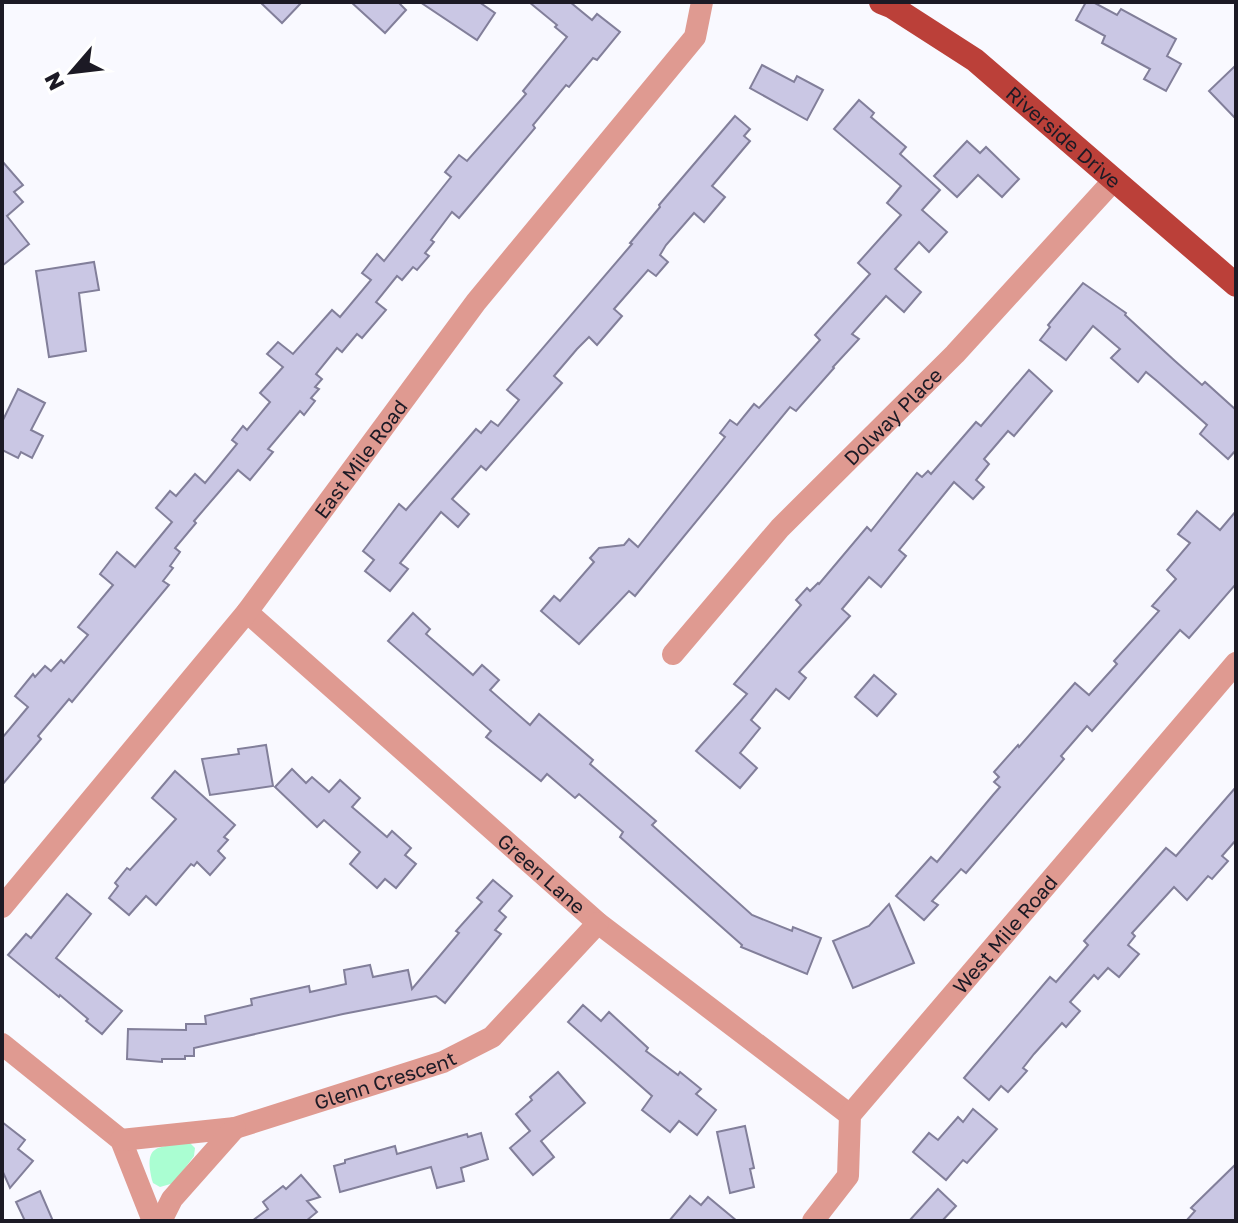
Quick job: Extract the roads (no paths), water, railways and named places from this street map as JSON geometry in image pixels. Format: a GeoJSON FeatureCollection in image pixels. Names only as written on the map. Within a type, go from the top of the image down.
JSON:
{"type":"FeatureCollection","features":[{"type":"Feature","properties":{"kind":"main road","name":"Riverside Drive"},"geometry":{"type":"LineString","coordinates":[[881,2],[975,60],[1236,285]]}},
{"type":"Feature","properties":{"kind":"street","name":"East Mile Road"},"geometry":{"type":"LineString","coordinates":[[2,907],[247,612],[476,302],[695,37],[702,2]]}},
{"type":"Feature","properties":{"kind":"street","name":"Dolway Place"},"geometry":{"type":"LineString","coordinates":[[673,654],[780,528],[955,354],[1114,180]]}},
{"type":"Feature","properties":{"kind":"street","name":"Green Lane"},"geometry":{"type":"LineString","coordinates":[[247,612],[598,923],[850,1115]]}},
{"type":"Feature","properties":{"kind":"street","name":"West Mile Road"},"geometry":{"type":"LineString","coordinates":[[850,1115],[1236,663]]}},
{"type":"Feature","properties":{"kind":"street","name":"Glenn Crescent"},"geometry":{"type":"LineString","coordinates":[[121,1140],[235,1128],[443,1062],[492,1037],[598,923]]}},
{"type":"Feature","properties":{"kind":"street"},"geometry":{"type":"LineString","coordinates":[[2,1044],[121,1140],[153,1221]]}},
{"type":"Feature","properties":{"kind":"street"},"geometry":{"type":"LineString","coordinates":[[813,1221],[848,1176],[850,1115]]}},
{"type":"Feature","properties":{"kind":"street"},"geometry":{"type":"LineString","coordinates":[[161,1221],[172,1199],[235,1128]]}}]}
